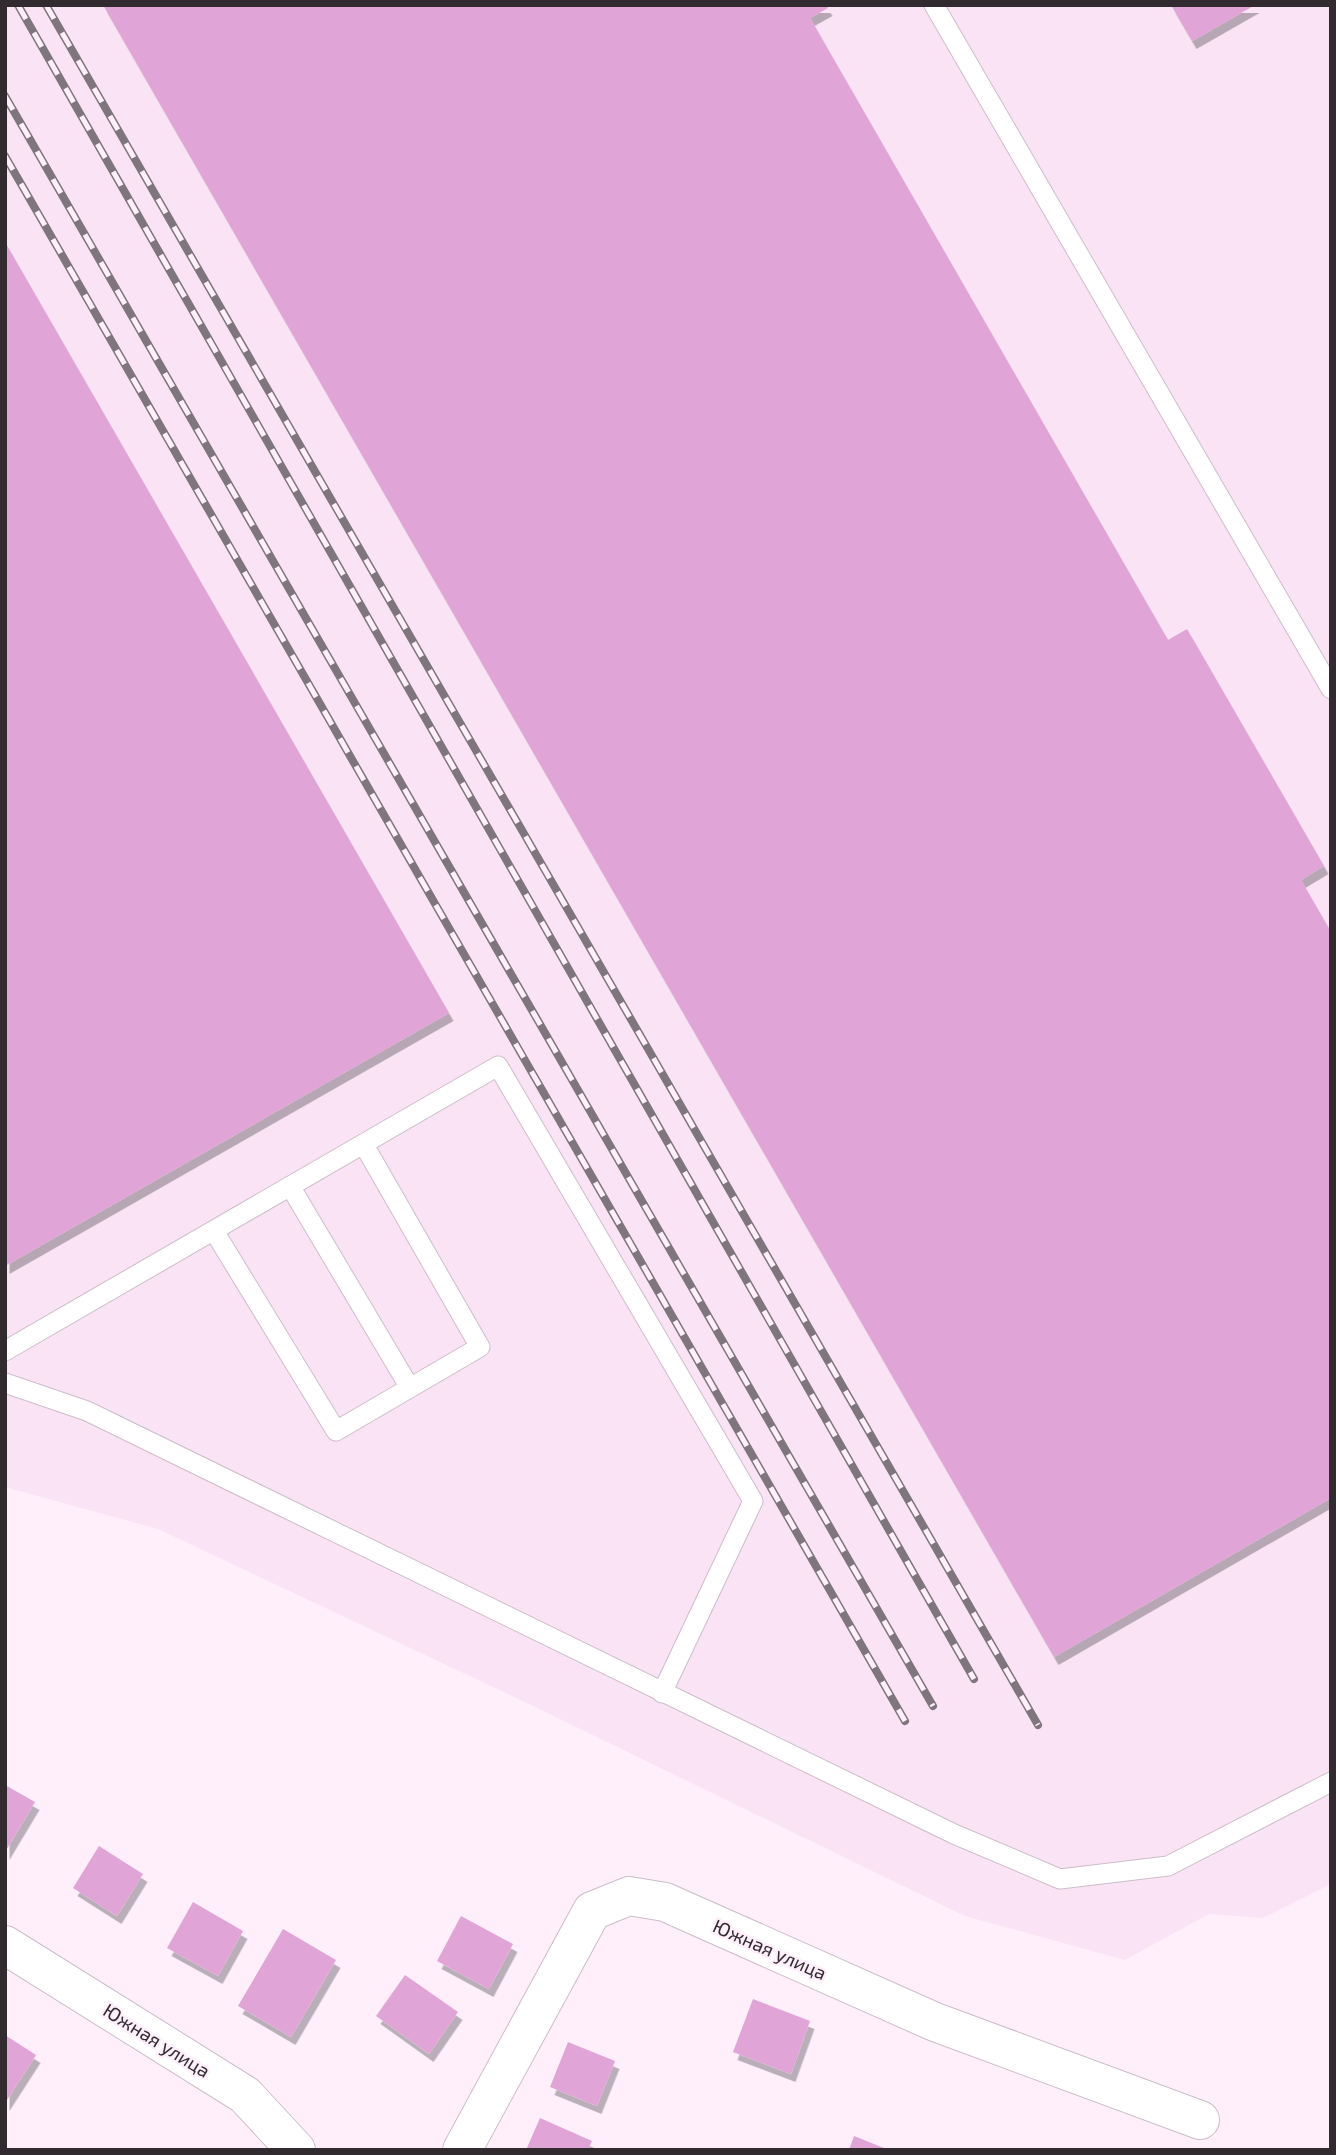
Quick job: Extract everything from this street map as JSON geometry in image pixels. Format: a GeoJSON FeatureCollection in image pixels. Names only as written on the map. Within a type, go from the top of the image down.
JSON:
{"type":"FeatureCollection","features":[{"type":"Feature","properties":{"kind":"street","name":"Южная улица"},"geometry":{"type":"LineString","coordinates":[[462,2150],[592,1911],[629,1896],[665,1902],[935,2022],[1200,2120]]}},
{"type":"Feature","properties":{"kind":"street","name":"Южная улица"},"geometry":{"type":"LineString","coordinates":[[5,1945],[245,2095],[296,2150]]}},
{"type":"Feature","properties":{"kind":"lane"},"geometry":{"type":"LineString","coordinates":[[934,5],[1331,689]]}},
{"type":"Feature","properties":{"kind":"lane"},"geometry":{"type":"LineString","coordinates":[[5,1352],[498,1066],[753,1501],[662,1693]]}},
{"type":"Feature","properties":{"kind":"lane"},"geometry":{"type":"LineString","coordinates":[[214,1231],[335,1432],[480,1347],[364,1145]]}},
{"type":"Feature","properties":{"kind":"lane"},"geometry":{"type":"LineString","coordinates":[[290,1186],[410,1388]]}},
{"type":"Feature","properties":{"kind":"lane"},"geometry":{"type":"LineString","coordinates":[[5,1384],[87,1411],[954,1834],[1060,1879],[1168,1866],[1331,1782]]}},
{"type":"Feature","properties":{"kind":"shaded area"},"geometry":{"type":"Polygon","coordinates":[[[5,5],[1331,5],[1331,1884],[1263,1918],[1209,1914],[1125,1960],[965,1916],[529,1704],[158,1529],[5,1487],[5,5]]]}},
{"type":"Feature","properties":{"kind":"building"},"geometry":{"type":"Polygon","coordinates":[[[103,5],[826,5],[828,8],[810,18],[1168,640],[1187,629],[1324,866],[1301,880],[1331,932],[1331,1498],[1054,1657],[103,5]]]}},
{"type":"Feature","properties":{"kind":"building"},"geometry":{"type":"Polygon","coordinates":[[[1171,5],[1255,5],[1192,41],[1171,5]]]}},
{"type":"Feature","properties":{"kind":"building"},"geometry":{"type":"Polygon","coordinates":[[[5,242],[449,1013],[5,1266],[5,242]]]}},
{"type":"Feature","properties":{"kind":"building"},"geometry":{"type":"Polygon","coordinates":[[[5,1785],[35,1802],[5,1852],[5,1785]]]}},
{"type":"Feature","properties":{"kind":"building"},"geometry":{"type":"Polygon","coordinates":[[[99,1846],[143,1874],[117,1916],[73,1888],[99,1846]]]}},
{"type":"Feature","properties":{"kind":"building"},"geometry":{"type":"Polygon","coordinates":[[[193,1902],[243,1931],[218,1976],[167,1948],[193,1902]]]}},
{"type":"Feature","properties":{"kind":"building"},"geometry":{"type":"Polygon","coordinates":[[[461,1916],[513,1944],[489,1989],[437,1961],[461,1916]]]}},
{"type":"Feature","properties":{"kind":"building"},"geometry":{"type":"Polygon","coordinates":[[[283,1929],[336,1960],[291,2037],[238,2006],[283,1929]]]}},
{"type":"Feature","properties":{"kind":"building"},"geometry":{"type":"Polygon","coordinates":[[[405,1975],[458,2012],[429,2054],[376,2016],[405,1975]]]}},
{"type":"Feature","properties":{"kind":"building"},"geometry":{"type":"Polygon","coordinates":[[[753,1999],[810,2021],[791,2074],[733,2052],[753,1999]]]}},
{"type":"Feature","properties":{"kind":"building"},"geometry":{"type":"Polygon","coordinates":[[[5,2035],[36,2055],[5,2103],[5,2035]]]}},
{"type":"Feature","properties":{"kind":"building"},"geometry":{"type":"Polygon","coordinates":[[[568,2042],[615,2061],[597,2106],[550,2087],[568,2042]]]}},
{"type":"Feature","properties":{"kind":"building"},"geometry":{"type":"Polygon","coordinates":[[[540,2118],[592,2141],[588,2150],[526,2150],[540,2118]]]}},
{"type":"Feature","properties":{"kind":"building"},"geometry":{"type":"Polygon","coordinates":[[[854,2136],[889,2150],[849,2150],[854,2136]]]}},
{"type":"Feature","properties":{"kind":"railway"},"geometry":{"type":"LineString","coordinates":[[18,5],[974,1679]]}},
{"type":"Feature","properties":{"kind":"railway"},"geometry":{"type":"LineString","coordinates":[[46,5],[1038,1725]]}},
{"type":"Feature","properties":{"kind":"railway"},"geometry":{"type":"LineString","coordinates":[[5,96],[933,1706]]}},
{"type":"Feature","properties":{"kind":"railway"},"geometry":{"type":"LineString","coordinates":[[5,156],[905,1721]]}}]}
